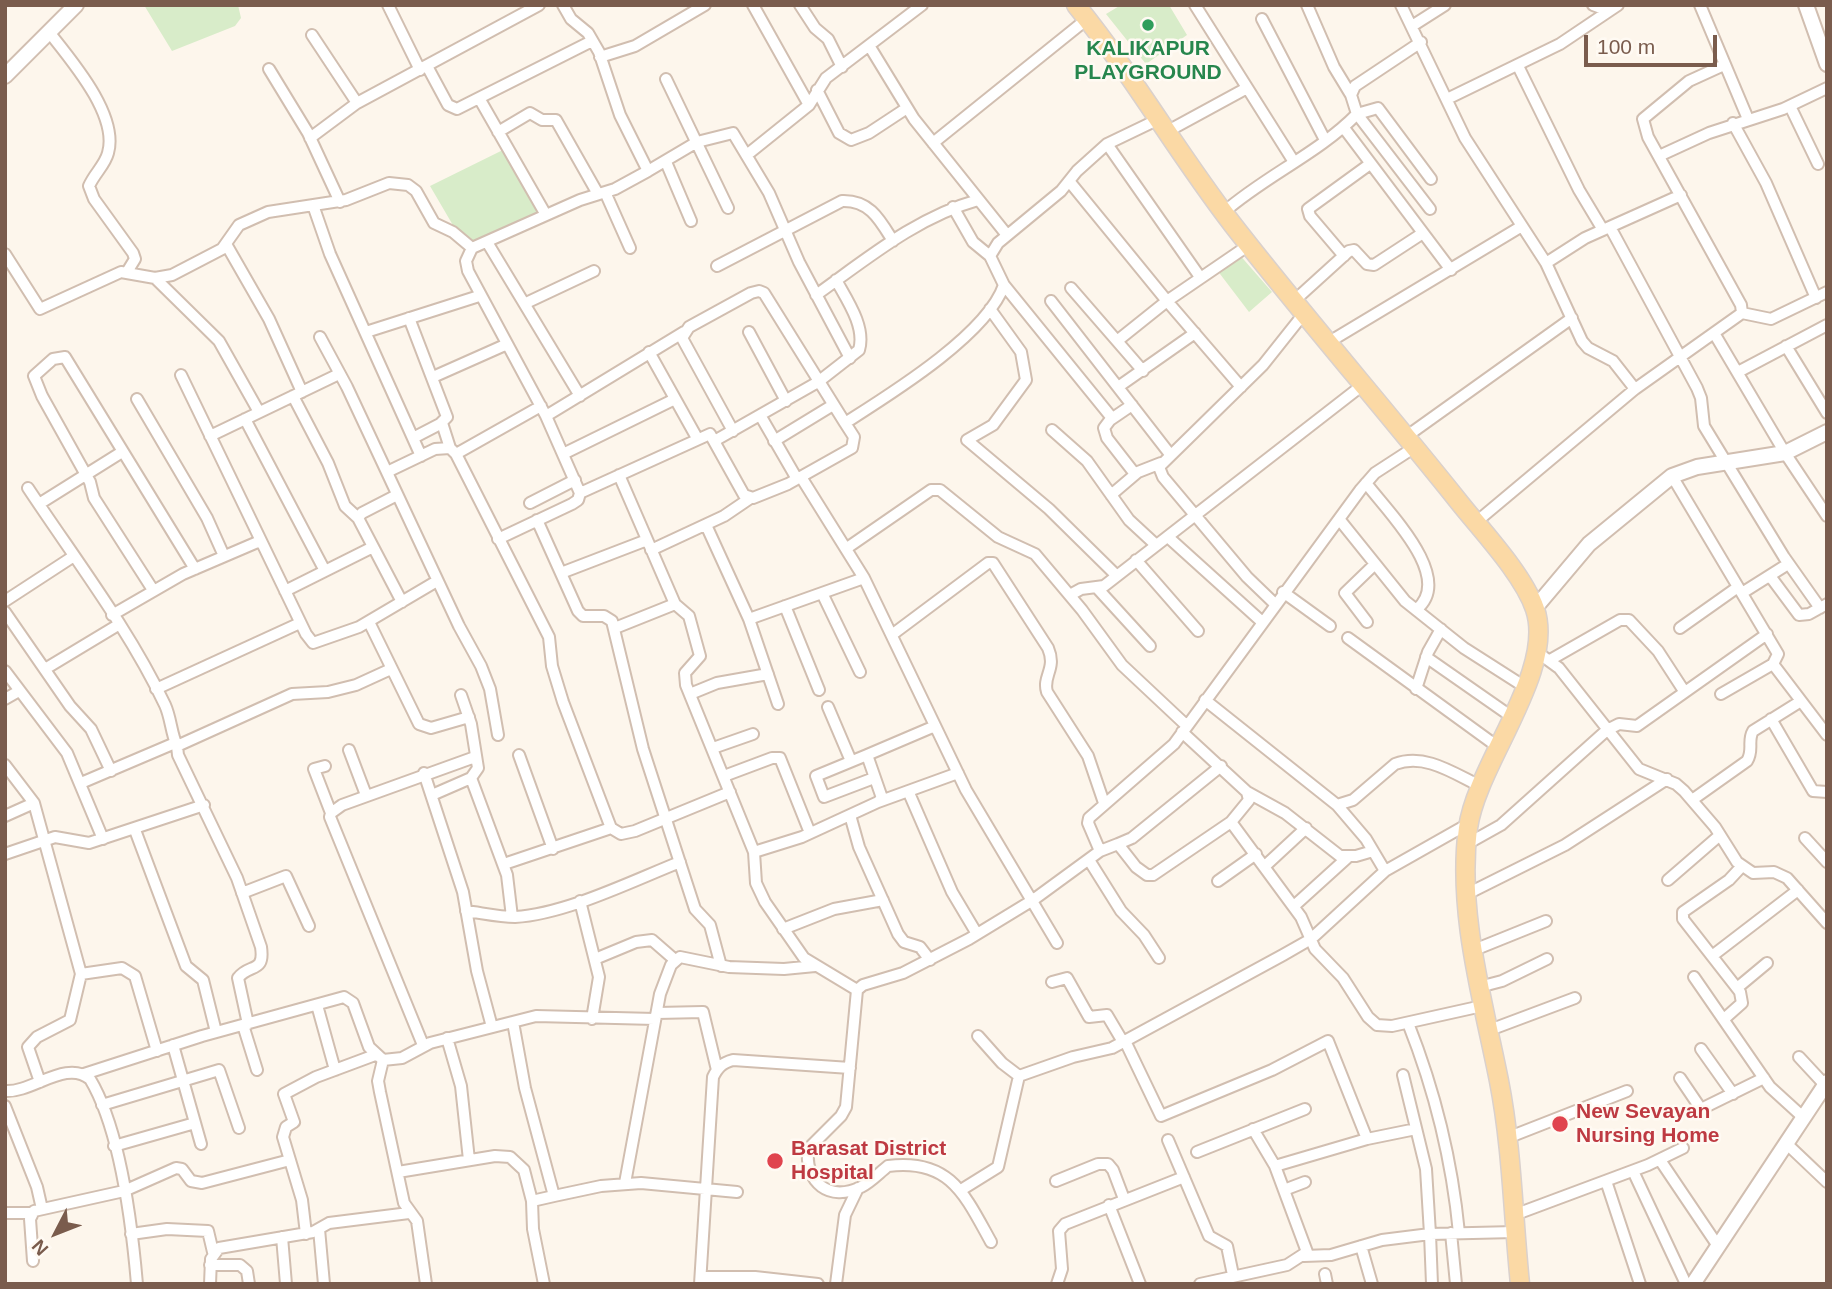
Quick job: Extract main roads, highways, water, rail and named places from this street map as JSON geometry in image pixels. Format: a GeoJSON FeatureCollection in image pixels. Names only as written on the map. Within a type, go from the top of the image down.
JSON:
{"type":"FeatureCollection","features":[{"type":"Feature","properties":{"kind":"main road"},"geometry":{"type":"LineString","coordinates":[[1082,12],[1249,245],[1475,523],[1521,584],[1535,608],[1543,656],[1525,687],[1480,786],[1468,824],[1466,844],[1467,894],[1482,1006],[1499,1080],[1507,1138],[1520,1284]]}},
{"type":"Feature","properties":{"kind":"place","name":"KALIKAPUR PLAYGROUND"},"geometry":{"type":"Point","coordinates":[1148,25]}},
{"type":"Feature","properties":{"kind":"place","name":"New Sevayan Nursing Home"},"geometry":{"type":"Point","coordinates":[1560,1124]}},
{"type":"Feature","properties":{"kind":"place","name":"Barasat District Hospital"},"geometry":{"type":"Point","coordinates":[775,1161]}}]}
